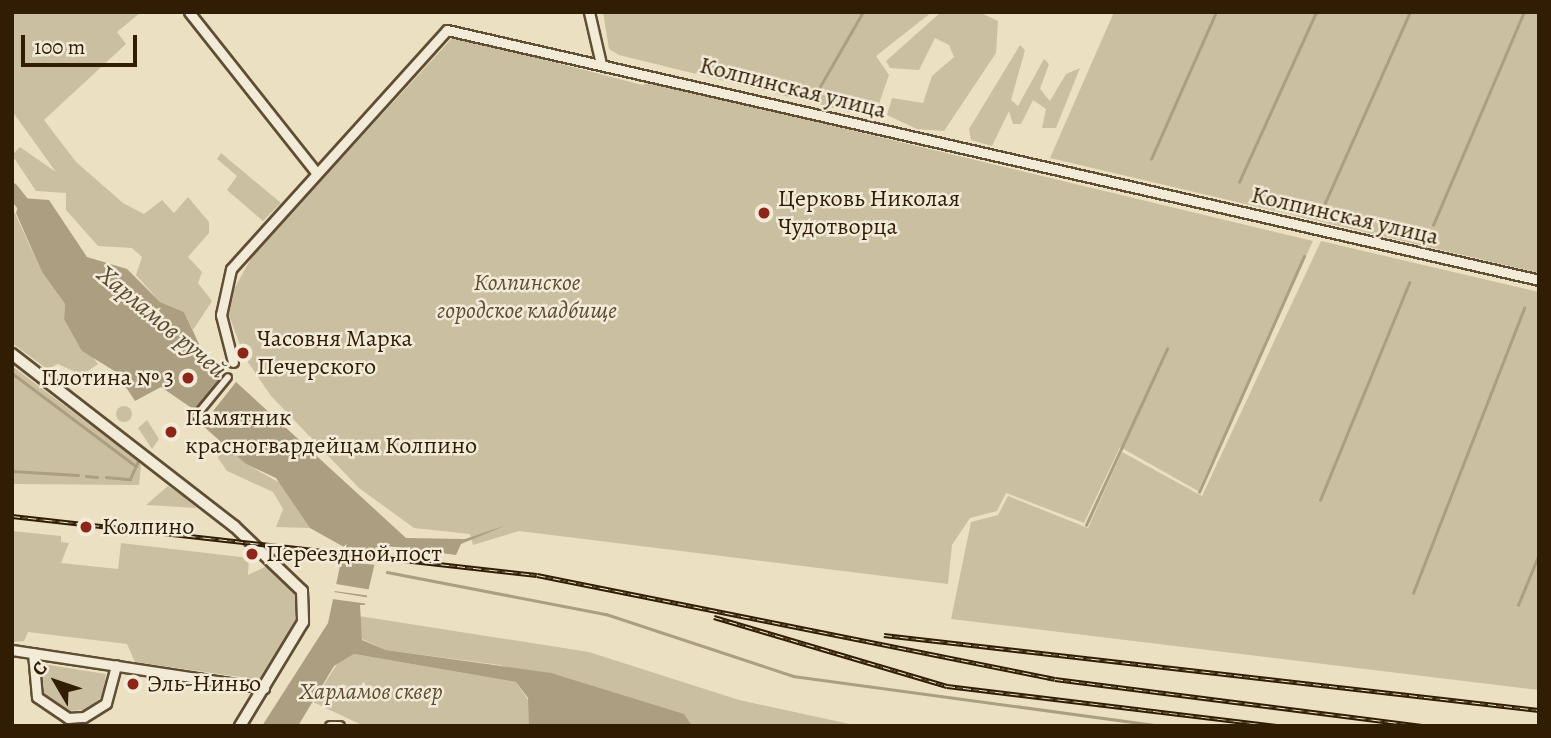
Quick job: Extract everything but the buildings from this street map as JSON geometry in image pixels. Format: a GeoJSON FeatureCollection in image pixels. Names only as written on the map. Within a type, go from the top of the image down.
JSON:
{"type":"FeatureCollection","features":[{"type":"Feature","properties":{"kind":"street"},"geometry":{"type":"LineString","coordinates":[[189,12],[316,172]]}},
{"type":"Feature","properties":{"kind":"street"},"geometry":{"type":"LineString","coordinates":[[589,12],[601,64]]}},
{"type":"Feature","properties":{"kind":"street","name":"Колпинская улица"},"geometry":{"type":"LineString","coordinates":[[233,362],[220,315],[225,281],[316,172],[447,30],[1539,280]]}},
{"type":"Feature","properties":{"kind":"street"},"geometry":{"type":"LineString","coordinates":[[12,354],[261,549],[300,586],[306,606],[300,628],[240,726]]}},
{"type":"Feature","properties":{"kind":"street"},"geometry":{"type":"LineString","coordinates":[[196,416],[228,377]]}},
{"type":"Feature","properties":{"kind":"street"},"geometry":{"type":"LineString","coordinates":[[12,650],[264,688]]}},
{"type":"Feature","properties":{"kind":"street"},"geometry":{"type":"LineString","coordinates":[[33,653],[37,697],[68,722],[84,718],[106,703],[116,665]]}},
{"type":"Feature","properties":{"kind":"street"},"geometry":{"type":"LineString","coordinates":[[331,725],[339,726]]}},
{"type":"Feature","properties":{"kind":"green space"},"geometry":{"type":"Polygon","coordinates":[[[12,12],[141,12],[117,32],[126,44],[44,120],[76,162],[123,203],[144,214],[162,200],[174,213],[188,197],[209,222],[209,233],[188,257],[202,272],[198,283],[212,301],[193,330],[184,312],[160,302],[136,275],[142,257],[132,248],[98,246],[66,210],[66,193],[36,191],[12,155],[20,147],[56,172],[12,111],[12,12]]]}},
{"type":"Feature","properties":{"kind":"green space"},"geometry":{"type":"Polygon","coordinates":[[[603,12],[932,12],[876,56],[889,75],[874,118],[619,55],[609,49],[603,12]]]}},
{"type":"Feature","properties":{"kind":"green space"},"geometry":{"type":"Polygon","coordinates":[[[941,12],[979,12],[998,21],[996,53],[944,131],[917,129],[887,115],[892,98],[923,103],[932,76],[954,57],[949,45],[935,38],[919,70],[890,68],[886,61],[941,12]]]}},
{"type":"Feature","properties":{"kind":"green space"},"geometry":{"type":"Polygon","coordinates":[[[1114,12],[1539,12],[1539,273],[1050,158],[1114,12]]]}},
{"type":"Feature","properties":{"kind":"green space","name":"Колпинское городское кладбище"},"geometry":{"type":"Polygon","coordinates":[[[454,36],[642,85],[651,82],[1313,241],[1198,491],[1120,447],[1084,523],[1006,493],[997,511],[970,518],[952,545],[948,584],[519,531],[473,545],[470,534],[414,528],[359,488],[271,396],[245,358],[225,305],[253,255],[454,36]]]}},
{"type":"Feature","properties":{"kind":"green space"},"geometry":{"type":"Polygon","coordinates":[[[1020,45],[1025,50],[1011,100],[1018,106],[1044,59],[1049,64],[1040,89],[1050,101],[1066,74],[1080,68],[1056,128],[1042,128],[1046,109],[1033,100],[1021,124],[1013,124],[1009,111],[992,146],[971,140],[969,129],[1020,45]]]}},
{"type":"Feature","properties":{"kind":"green space"},"geometry":{"type":"Polygon","coordinates":[[[221,153],[281,203],[263,221],[227,190],[237,176],[217,159],[221,153]]]}},
{"type":"Feature","properties":{"kind":"green space"},"geometry":{"type":"Polygon","coordinates":[[[12,207],[42,272],[65,304],[64,319],[98,364],[82,375],[58,364],[47,369],[12,343],[12,207]]]}},
{"type":"Feature","properties":{"kind":"green space"},"geometry":{"type":"Polygon","coordinates":[[[1321,241],[1539,292],[1539,690],[951,619],[971,522],[998,515],[1008,496],[1088,528],[1122,452],[1202,496],[1321,241]]]}},
{"type":"Feature","properties":{"kind":"green space"},"geometry":{"type":"Polygon","coordinates":[[[12,366],[133,457],[141,465],[139,485],[12,484],[12,366]]]}},
{"type":"Feature","properties":{"kind":"green space"},"geometry":{"type":"Polygon","coordinates":[[[124,406],[130,408],[130,420],[124,422],[118,420],[116,414],[118,408],[124,406]]]}},
{"type":"Feature","properties":{"kind":"green space"},"geometry":{"type":"Polygon","coordinates":[[[147,420],[159,439],[152,449],[138,428],[147,420]]]}},
{"type":"Feature","properties":{"kind":"green space"},"geometry":{"type":"Polygon","coordinates":[[[220,439],[246,464],[284,485],[310,528],[276,527],[283,509],[273,492],[227,471],[218,458],[220,439]]]}},
{"type":"Feature","properties":{"kind":"green space"},"geometry":{"type":"Polygon","coordinates":[[[168,486],[182,495],[197,508],[146,505],[168,486]]]}},
{"type":"Feature","properties":{"kind":"green space"},"geometry":{"type":"Polygon","coordinates":[[[12,531],[61,536],[61,542],[69,543],[61,563],[118,569],[121,543],[249,558],[248,575],[271,564],[297,592],[300,615],[262,680],[135,662],[127,644],[28,632],[24,641],[12,642],[12,531]]]}},
{"type":"Feature","properties":{"kind":"green space","name":"Харламов сквер"},"geometry":{"type":"Polygon","coordinates":[[[359,616],[589,652],[739,700],[859,726],[692,726],[670,710],[500,665],[386,650],[362,639],[359,616]]]}},
{"type":"Feature","properties":{"kind":"green space","name":"Харламов сквер"},"geometry":{"type":"Polygon","coordinates":[[[354,654],[516,682],[530,703],[529,726],[364,726],[313,702],[337,664],[354,654]]]}},
{"type":"Feature","properties":{"kind":"green space"},"geometry":{"type":"Polygon","coordinates":[[[42,664],[106,674],[103,696],[85,710],[64,711],[43,694],[42,664]]]}},
{"type":"Feature","properties":{"kind":"water"},"geometry":{"type":"Polygon","coordinates":[[[21,198],[49,200],[87,257],[127,269],[160,302],[184,312],[199,344],[194,350],[224,378],[196,411],[161,387],[135,401],[116,372],[82,351],[64,319],[65,304],[42,272],[16,213],[21,198]]]}},
{"type":"Feature","properties":{"kind":"water"},"geometry":{"type":"Polygon","coordinates":[[[236,382],[406,538],[465,539],[507,525],[461,544],[456,555],[379,545],[365,605],[360,605],[362,640],[386,650],[551,673],[684,714],[692,726],[529,726],[528,698],[516,682],[354,654],[334,666],[298,726],[262,726],[328,623],[344,547],[310,528],[276,478],[246,464],[202,425],[236,382]]]}},
{"type":"Feature","properties":{"kind":"pier"},"geometry":{"type":"Polygon","coordinates":[[[340,547],[378,551],[376,565],[339,561],[340,547]]]}},
{"type":"Feature","properties":{"kind":"pier"},"geometry":{"type":"Polygon","coordinates":[[[336,584],[372,590],[371,596],[334,591],[336,584]]]}},
{"type":"Feature","properties":{"kind":"pier"},"geometry":{"type":"Polygon","coordinates":[[[334,592],[371,598],[369,604],[332,599],[334,592]]]}},
{"type":"Feature","properties":{"kind":"waterway"},"geometry":{"type":"LineString","coordinates":[[815,95],[863,12]]}},
{"type":"Feature","properties":{"kind":"waterway"},"geometry":{"type":"LineString","coordinates":[[1151,159],[1216,12]]}},
{"type":"Feature","properties":{"kind":"waterway"},"geometry":{"type":"LineString","coordinates":[[1239,182],[1316,12]]}},
{"type":"Feature","properties":{"kind":"waterway"},"geometry":{"type":"LineString","coordinates":[[1324,205],[1410,12]]}},
{"type":"Feature","properties":{"kind":"waterway"},"geometry":{"type":"LineString","coordinates":[[1433,225],[1524,12]]}},
{"type":"Feature","properties":{"kind":"waterway","name":"Харламов ручей"},"geometry":{"type":"LineString","coordinates":[[12,190],[30,213]]}},
{"type":"Feature","properties":{"kind":"waterway"},"geometry":{"type":"LineString","coordinates":[[1199,492],[1304,256]]}},
{"type":"Feature","properties":{"kind":"waterway"},"geometry":{"type":"LineString","coordinates":[[1320,500],[1409,283]]}},
{"type":"Feature","properties":{"kind":"waterway"},"geometry":{"type":"LineString","coordinates":[[1413,593],[1524,308]]}},
{"type":"Feature","properties":{"kind":"waterway"},"geometry":{"type":"LineString","coordinates":[[1086,525],[1167,349]]}},
{"type":"Feature","properties":{"kind":"waterway"},"geometry":{"type":"LineString","coordinates":[[12,373],[136,466]]}},
{"type":"Feature","properties":{"kind":"waterway"},"geometry":{"type":"LineString","coordinates":[[106,477],[130,479],[139,459]]}},
{"type":"Feature","properties":{"kind":"waterway"},"geometry":{"type":"LineString","coordinates":[[12,471],[78,475]]}},
{"type":"Feature","properties":{"kind":"waterway"},"geometry":{"type":"LineString","coordinates":[[86,476],[97,477]]}},
{"type":"Feature","properties":{"kind":"waterway"},"geometry":{"type":"LineString","coordinates":[[1518,605],[1539,554]]}},
{"type":"Feature","properties":{"kind":"waterway"},"geometry":{"type":"LineString","coordinates":[[387,572],[606,614],[793,676],[1162,726]]}},
{"type":"Feature","properties":{"kind":"railway"},"geometry":{"type":"LineString","coordinates":[[12,516],[537,575],[1055,679],[1424,726]]}},
{"type":"Feature","properties":{"kind":"railway"},"geometry":{"type":"LineString","coordinates":[[714,617],[947,686],[1279,726]]}},
{"type":"Feature","properties":{"kind":"railway"},"geometry":{"type":"LineString","coordinates":[[884,635],[1539,710]]}},
{"type":"Feature","properties":{"kind":"place","name":"Церковь Николая Чудотворца"},"geometry":{"type":"Point","coordinates":[764,213]}},
{"type":"Feature","properties":{"kind":"place","name":"Часовня Марка Печерского"},"geometry":{"type":"Point","coordinates":[243,353]}},
{"type":"Feature","properties":{"kind":"place","name":"Плотина № 3"},"geometry":{"type":"Point","coordinates":[188,378]}},
{"type":"Feature","properties":{"kind":"place","name":"Памятник красногвардейцам Колпино"},"geometry":{"type":"Point","coordinates":[171,432]}},
{"type":"Feature","properties":{"kind":"place","name":"Колпино"},"geometry":{"type":"Point","coordinates":[86,527]}},
{"type":"Feature","properties":{"kind":"place","name":"Переездной пост"},"geometry":{"type":"Point","coordinates":[252,554]}},
{"type":"Feature","properties":{"kind":"place","name":"Эль-Ниньо"},"geometry":{"type":"Point","coordinates":[133,684]}}]}
